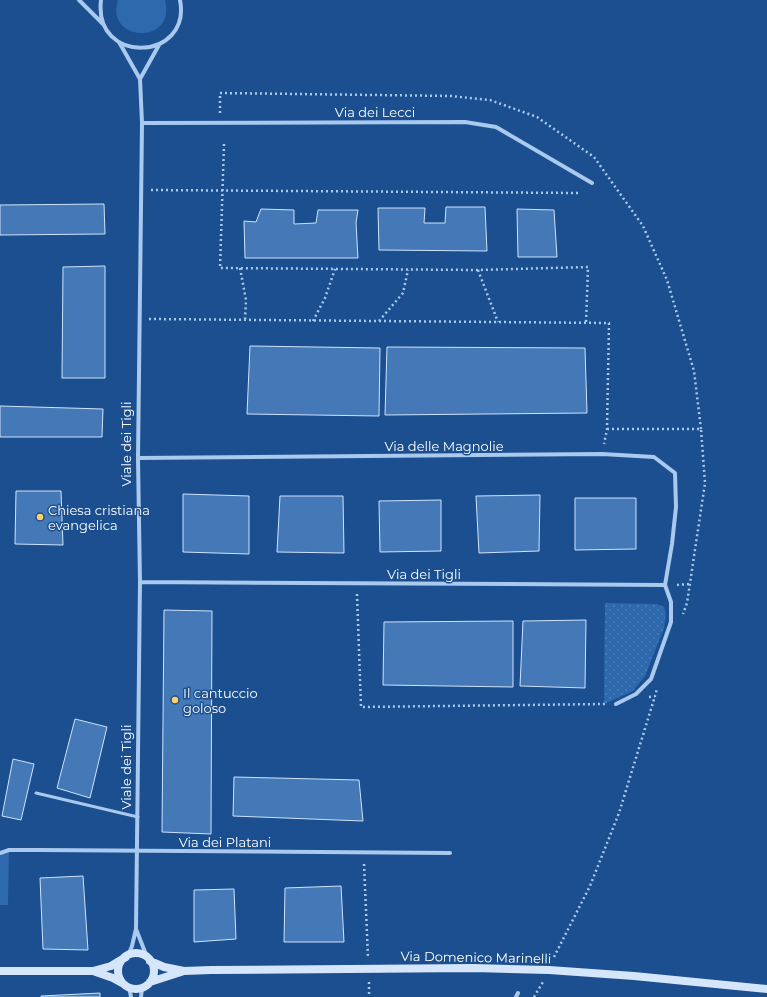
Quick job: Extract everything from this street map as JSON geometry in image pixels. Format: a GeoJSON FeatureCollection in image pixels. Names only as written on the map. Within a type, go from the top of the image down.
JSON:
{"type":"FeatureCollection","features":[{"type":"Feature","properties":{"kind":"street"},"geometry":{"type":"LineString","coordinates":[[79,0],[105,27],[111,36],[130,47],[141,49],[150,48],[170,37],[179,23],[181,15],[180,0]]}},
{"type":"Feature","properties":{"kind":"street"},"geometry":{"type":"LineString","coordinates":[[101,0],[101,14],[105,27]]}},
{"type":"Feature","properties":{"kind":"street","name":"Viale dei Tigli"},"geometry":{"type":"LineString","coordinates":[[119,42],[140,79],[142,123],[139,319],[138,458],[140,582],[136,928],[132,946],[127,957],[122,961],[118,972],[126,985],[130,997]]}},
{"type":"Feature","properties":{"kind":"street"},"geometry":{"type":"LineString","coordinates":[[140,79],[159,44]]}},
{"type":"Feature","properties":{"kind":"street","name":"Via dei Lecci"},"geometry":{"type":"LineString","coordinates":[[142,123],[465,122],[496,127],[592,183]]}},
{"type":"Feature","properties":{"kind":"street","name":"Via delle Magnolie"},"geometry":{"type":"LineString","coordinates":[[138,458],[602,454],[654,457],[675,474],[676,507],[672,544],[665,585]]}},
{"type":"Feature","properties":{"kind":"street","name":"Via dei Tigli"},"geometry":{"type":"LineString","coordinates":[[140,582],[665,585]]}},
{"type":"Feature","properties":{"kind":"street"},"geometry":{"type":"LineString","coordinates":[[616,704],[636,694],[651,679],[671,622],[671,602],[665,585]]}},
{"type":"Feature","properties":{"kind":"street","name":"Via dei Platani"},"geometry":{"type":"LineString","coordinates":[[0,853],[9,850],[450,853]]}},
{"type":"Feature","properties":{"kind":"street","name":"Viale dei Tigli"},"geometry":{"type":"LineString","coordinates":[[136,928],[154,972],[150,982]]}},
{"type":"Feature","properties":{"kind":"street"},"geometry":{"type":"LineString","coordinates":[[0,971],[93,971],[111,966],[136,954],[149,959]]}},
{"type":"Feature","properties":{"kind":"street","name":"Via Domenico Marinelli"},"geometry":{"type":"LineString","coordinates":[[149,959],[164,967],[184,971],[474,968],[549,970],[767,989]]}},
{"type":"Feature","properties":{"kind":"street"},"geometry":{"type":"LineString","coordinates":[[93,971],[113,978],[136,989],[142,988],[150,982]]}},
{"type":"Feature","properties":{"kind":"street","name":"Via Domenico Marinelli"},"geometry":{"type":"LineString","coordinates":[[150,982],[184,971]]}},
{"type":"Feature","properties":{"kind":"street"},"geometry":{"type":"LineString","coordinates":[[141,997],[142,988]]}},
{"type":"Feature","properties":{"kind":"street"},"geometry":{"type":"LineString","coordinates":[[516,997],[518,992]]}},
{"type":"Feature","properties":{"kind":"lane"},"geometry":{"type":"LineString","coordinates":[[36,794],[138,817]]}},
{"type":"Feature","properties":{"kind":"path"},"geometry":{"type":"LineString","coordinates":[[220,123],[220,93],[451,96],[490,100],[537,117],[594,157],[643,226],[667,280],[694,371],[701,429],[705,483],[687,603],[682,617]]}},
{"type":"Feature","properties":{"kind":"path"},"geometry":{"type":"LineString","coordinates":[[224,144],[220,268],[478,270],[588,267],[586,323]]}},
{"type":"Feature","properties":{"kind":"path"},"geometry":{"type":"LineString","coordinates":[[140,190],[580,193]]}},
{"type":"Feature","properties":{"kind":"path"},"geometry":{"type":"LineString","coordinates":[[240,268],[246,300],[245,320]]}},
{"type":"Feature","properties":{"kind":"path"},"geometry":{"type":"LineString","coordinates":[[313,321],[325,298],[335,269]]}},
{"type":"Feature","properties":{"kind":"path"},"geometry":{"type":"LineString","coordinates":[[379,321],[403,293],[408,270]]}},
{"type":"Feature","properties":{"kind":"path"},"geometry":{"type":"LineString","coordinates":[[478,270],[498,322]]}},
{"type":"Feature","properties":{"kind":"path"},"geometry":{"type":"LineString","coordinates":[[139,319],[609,323],[606,429],[602,454]]}},
{"type":"Feature","properties":{"kind":"path"},"geometry":{"type":"LineString","coordinates":[[606,429],[701,429]]}},
{"type":"Feature","properties":{"kind":"path"},"geometry":{"type":"LineString","coordinates":[[357,583],[362,707],[616,704]]}},
{"type":"Feature","properties":{"kind":"path"},"geometry":{"type":"LineString","coordinates":[[549,970],[556,950],[590,886],[620,813],[658,688]]}},
{"type":"Feature","properties":{"kind":"path"},"geometry":{"type":"LineString","coordinates":[[643,698],[655,696]]}},
{"type":"Feature","properties":{"kind":"path"},"geometry":{"type":"LineString","coordinates":[[363,853],[369,997]]}},
{"type":"Feature","properties":{"kind":"shaded area"},"geometry":{"type":"Polygon","coordinates":[[[118,0],[165,0],[166,15],[161,25],[152,31],[141,33],[130,31],[121,24],[116,14],[118,0]]]}},
{"type":"Feature","properties":{"kind":"shaded area"},"geometry":{"type":"Polygon","coordinates":[[[605,603],[657,604],[664,607],[666,614],[664,628],[645,676],[633,691],[604,704],[605,603]]]}},
{"type":"Feature","properties":{"kind":"shaded area"},"geometry":{"type":"Polygon","coordinates":[[[9,850],[8,905],[0,905],[0,853],[9,850]]]}},
{"type":"Feature","properties":{"kind":"building"},"geometry":{"type":"Polygon","coordinates":[[[104,204],[105,234],[0,235],[0,205],[104,204]]]}},
{"type":"Feature","properties":{"kind":"building"},"geometry":{"type":"Polygon","coordinates":[[[446,207],[485,207],[487,251],[379,250],[378,208],[425,208],[424,223],[445,223],[446,207]]]}},
{"type":"Feature","properties":{"kind":"building"},"geometry":{"type":"Polygon","coordinates":[[[261,209],[294,210],[294,224],[316,223],[318,210],[358,210],[356,223],[358,258],[245,258],[244,221],[256,222],[261,209]]]}},
{"type":"Feature","properties":{"kind":"building"},"geometry":{"type":"Polygon","coordinates":[[[517,209],[554,210],[557,257],[518,257],[517,209]]]}},
{"type":"Feature","properties":{"kind":"building"},"geometry":{"type":"Polygon","coordinates":[[[105,266],[105,378],[62,378],[63,267],[105,266]]]}},
{"type":"Feature","properties":{"kind":"building"},"geometry":{"type":"Polygon","coordinates":[[[250,346],[380,348],[379,416],[247,414],[250,346]]]}},
{"type":"Feature","properties":{"kind":"building"},"geometry":{"type":"Polygon","coordinates":[[[387,347],[585,348],[587,413],[385,415],[387,347]]]}},
{"type":"Feature","properties":{"kind":"building"},"geometry":{"type":"Polygon","coordinates":[[[0,406],[103,409],[102,437],[0,437],[0,406]]]}},
{"type":"Feature","properties":{"kind":"building"},"geometry":{"type":"Polygon","coordinates":[[[16,491],[61,491],[63,545],[15,544],[16,491]]]}},
{"type":"Feature","properties":{"kind":"building"},"geometry":{"type":"Polygon","coordinates":[[[183,494],[249,496],[249,554],[183,552],[183,494]]]}},
{"type":"Feature","properties":{"kind":"building"},"geometry":{"type":"Polygon","coordinates":[[[540,495],[539,551],[479,553],[476,496],[540,495]]]}},
{"type":"Feature","properties":{"kind":"building"},"geometry":{"type":"Polygon","coordinates":[[[280,496],[343,496],[344,553],[277,552],[280,496]]]}},
{"type":"Feature","properties":{"kind":"building"},"geometry":{"type":"Polygon","coordinates":[[[575,498],[636,498],[636,549],[575,550],[575,498]]]}},
{"type":"Feature","properties":{"kind":"building"},"geometry":{"type":"Polygon","coordinates":[[[441,500],[441,551],[380,552],[379,501],[441,500]]]}},
{"type":"Feature","properties":{"kind":"building"},"geometry":{"type":"Polygon","coordinates":[[[164,610],[212,611],[211,834],[162,832],[164,610]]]}},
{"type":"Feature","properties":{"kind":"building"},"geometry":{"type":"Polygon","coordinates":[[[586,620],[585,688],[520,686],[523,621],[586,620]]]}},
{"type":"Feature","properties":{"kind":"building"},"geometry":{"type":"Polygon","coordinates":[[[513,621],[513,687],[383,685],[384,622],[513,621]]]}},
{"type":"Feature","properties":{"kind":"building"},"geometry":{"type":"Polygon","coordinates":[[[75,719],[107,727],[90,798],[57,788],[75,719]]]}},
{"type":"Feature","properties":{"kind":"building"},"geometry":{"type":"Polygon","coordinates":[[[13,759],[34,764],[21,820],[2,816],[13,759]]]}},
{"type":"Feature","properties":{"kind":"building"},"geometry":{"type":"Polygon","coordinates":[[[234,777],[359,780],[363,821],[233,816],[234,777]]]}},
{"type":"Feature","properties":{"kind":"building"},"geometry":{"type":"Polygon","coordinates":[[[83,876],[88,950],[43,949],[40,878],[83,876]]]}},
{"type":"Feature","properties":{"kind":"building"},"geometry":{"type":"Polygon","coordinates":[[[341,886],[344,942],[284,942],[285,888],[341,886]]]}},
{"type":"Feature","properties":{"kind":"building"},"geometry":{"type":"Polygon","coordinates":[[[234,889],[236,939],[194,942],[194,890],[234,889]]]}},
{"type":"Feature","properties":{"kind":"building"},"geometry":{"type":"Polygon","coordinates":[[[100,993],[100,997],[41,997],[41,996],[100,993]]]}},
{"type":"Feature","properties":{"kind":"place","name":"Chiesa cristiana evangelica"},"geometry":{"type":"Point","coordinates":[40,517]}},
{"type":"Feature","properties":{"kind":"place","name":"Il cantuccio goloso"},"geometry":{"type":"Point","coordinates":[175,700]}}]}
